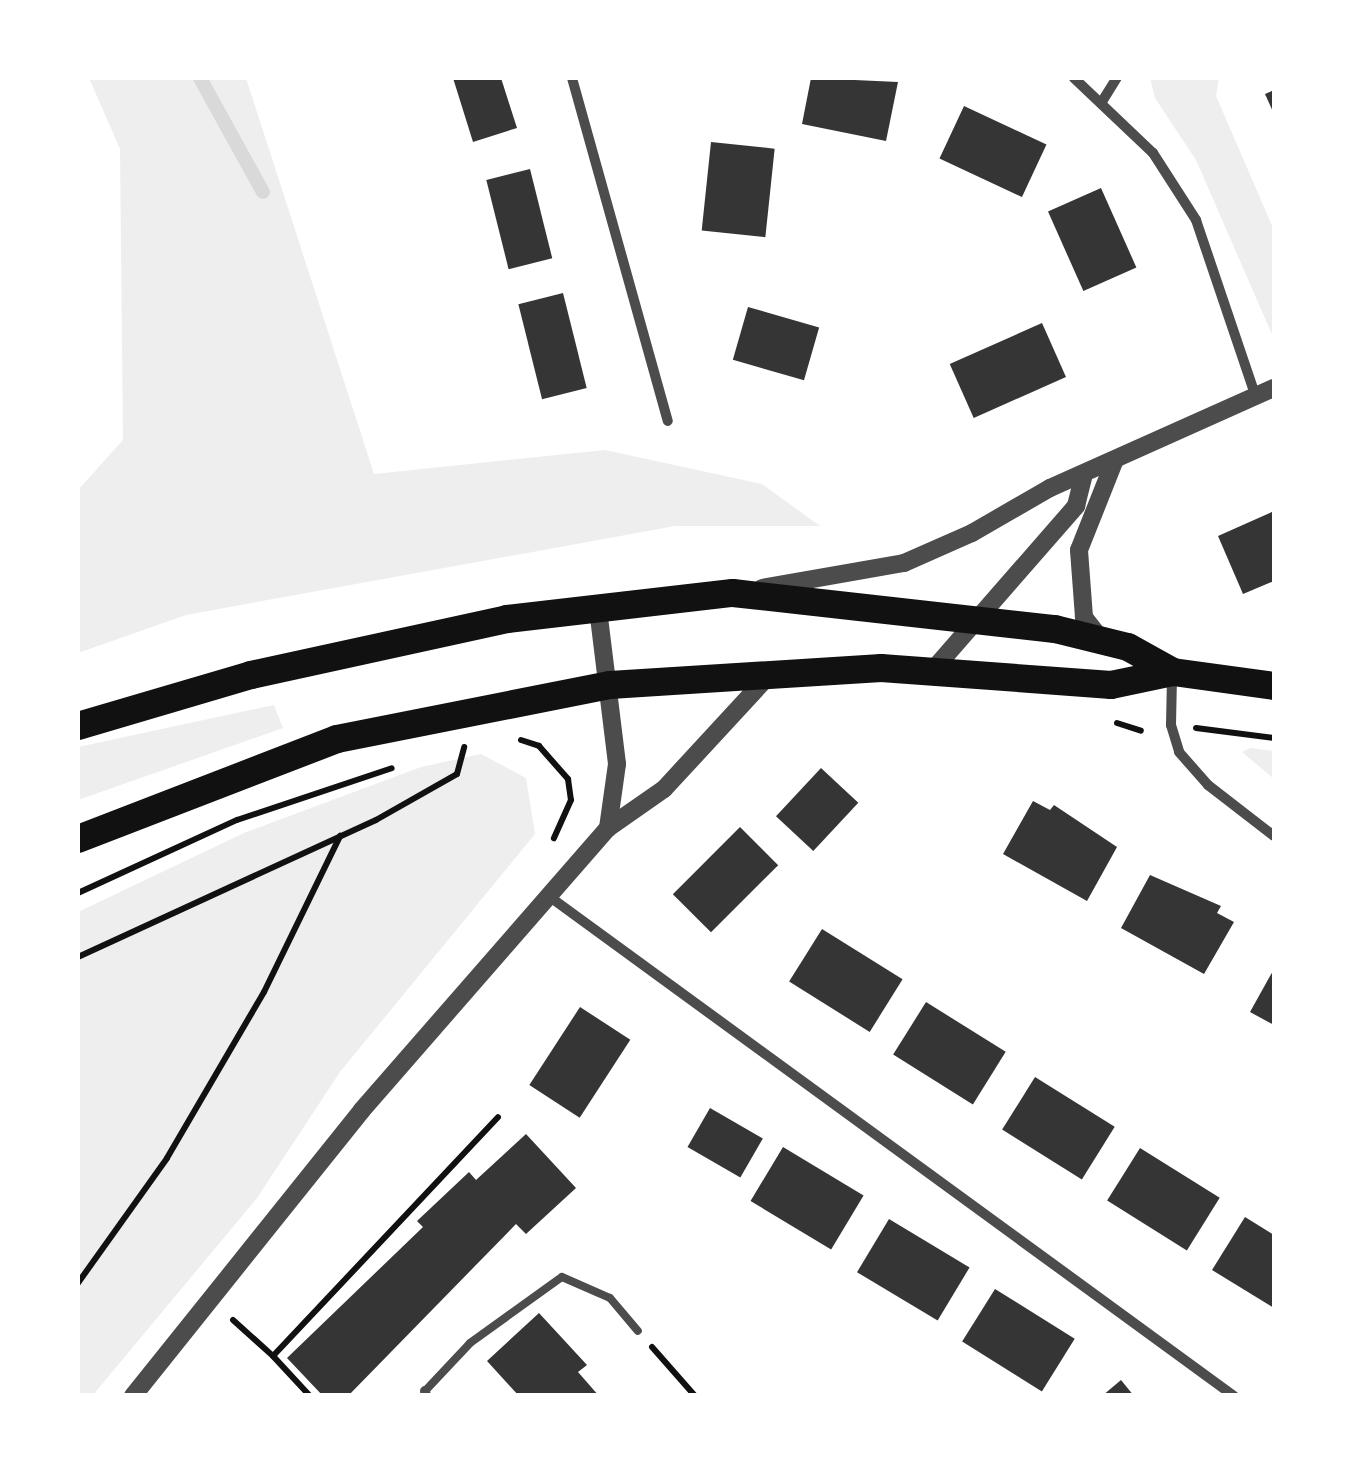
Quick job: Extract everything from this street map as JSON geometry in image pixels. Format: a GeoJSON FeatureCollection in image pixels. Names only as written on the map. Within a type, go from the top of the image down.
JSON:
{"type":"FeatureCollection","features":[{"type":"Feature","properties":{"kind":"highway"},"geometry":{"type":"LineString","coordinates":[[78,726],[251,674],[507,619],[733,593],[1101,639],[1172,672],[1274,686]]}},
{"type":"Feature","properties":{"kind":"highway"},"geometry":{"type":"LineString","coordinates":[[78,838],[337,739],[610,685],[770,674],[933,670],[1110,685],[1172,672]]}},
{"type":"Feature","properties":{"kind":"street"},"geometry":{"type":"LineString","coordinates":[[572,78],[668,421]]}},
{"type":"Feature","properties":{"kind":"street"},"geometry":{"type":"LineString","coordinates":[[1074,78],[1103,100],[1153,154],[1196,220],[1256,396]]}},
{"type":"Feature","properties":{"kind":"street"},"geometry":{"type":"LineString","coordinates":[[1103,100],[1117,78]]}},
{"type":"Feature","properties":{"kind":"street"},"geometry":{"type":"LineString","coordinates":[[733,593],[904,563],[972,533],[1050,488],[1082,478],[1274,388]]}},
{"type":"Feature","properties":{"kind":"street"},"geometry":{"type":"LineString","coordinates":[[1101,639],[1084,617],[1079,550],[1114,461]]}},
{"type":"Feature","properties":{"kind":"street"},"geometry":{"type":"LineString","coordinates":[[933,670],[1076,506],[1082,478]]}},
{"type":"Feature","properties":{"kind":"street"},"geometry":{"type":"LineString","coordinates":[[598,609],[617,764],[608,828]]}},
{"type":"Feature","properties":{"kind":"street"},"geometry":{"type":"LineString","coordinates":[[1172,672],[1171,724],[1180,752],[1208,785],[1274,836]]}},
{"type":"Feature","properties":{"kind":"street"},"geometry":{"type":"LineString","coordinates":[[133,1396],[350,1125],[608,828],[664,789],[770,674]]}},
{"type":"Feature","properties":{"kind":"street"},"geometry":{"type":"LineString","coordinates":[[550,897],[1234,1396]]}},
{"type":"Feature","properties":{"kind":"lane"},"geometry":{"type":"LineString","coordinates":[[426,1393],[470,1343],[562,1277],[610,1298],[638,1331]]}},
{"type":"Feature","properties":{"kind":"path"},"geometry":{"type":"LineString","coordinates":[[78,957],[340,836],[456,774],[469,710]]}},
{"type":"Feature","properties":{"kind":"path"},"geometry":{"type":"LineString","coordinates":[[1229,732],[1274,738]]}},
{"type":"Feature","properties":{"kind":"path"},"geometry":{"type":"LineString","coordinates":[[500,742],[539,746],[568,779],[571,800],[546,851],[568,875]]}},
{"type":"Feature","properties":{"kind":"path"},"geometry":{"type":"LineString","coordinates":[[447,751],[482,744]]}},
{"type":"Feature","properties":{"kind":"path"},"geometry":{"type":"LineString","coordinates":[[78,893],[237,820],[412,762]]}},
{"type":"Feature","properties":{"kind":"path"},"geometry":{"type":"LineString","coordinates":[[78,1282],[167,1158],[264,992],[340,836]]}},
{"type":"Feature","properties":{"kind":"path"},"geometry":{"type":"LineString","coordinates":[[273,1356],[498,1116]]}},
{"type":"Feature","properties":{"kind":"path"},"geometry":{"type":"LineString","coordinates":[[234,1322],[310,1396]]}},
{"type":"Feature","properties":{"kind":"path"},"geometry":{"type":"LineString","coordinates":[[638,1331],[695,1396]]}},
{"type":"Feature","properties":{"kind":"shaded area"},"geometry":{"type":"Polygon","coordinates":[[[89,78],[246,78],[374,474],[605,450],[762,484],[820,526],[675,526],[186,615],[78,653],[78,490],[123,440],[120,149],[89,78]]]}},
{"type":"Feature","properties":{"kind":"shaded area"},"geometry":{"type":"Polygon","coordinates":[[[1150,78],[1219,78],[1216,96],[1274,230],[1274,339],[1196,160],[1155,98],[1150,78]]]}},
{"type":"Feature","properties":{"kind":"shaded area"},"geometry":{"type":"Polygon","coordinates":[[[274,705],[283,728],[78,800],[78,747],[274,705]]]}},
{"type":"Feature","properties":{"kind":"shaded area"},"geometry":{"type":"Polygon","coordinates":[[[1250,748],[1274,751],[1274,779],[1242,752],[1250,748]]]}},
{"type":"Feature","properties":{"kind":"shaded area"},"geometry":{"type":"Polygon","coordinates":[[[481,754],[526,778],[535,834],[340,1072],[257,1198],[93,1395],[78,1396],[78,912],[244,833],[421,767],[481,754]]]}},
{"type":"Feature","properties":{"kind":"building"},"geometry":{"type":"Polygon","coordinates":[[[453,78],[501,78],[517,128],[473,142],[453,78]]]}},
{"type":"Feature","properties":{"kind":"building"},"geometry":{"type":"Polygon","coordinates":[[[811,78],[898,82],[886,141],[802,124],[811,78]]]}},
{"type":"Feature","properties":{"kind":"building"},"geometry":{"type":"Polygon","coordinates":[[[1274,90],[1274,114],[1265,94],[1274,90]]]}},
{"type":"Feature","properties":{"kind":"building"},"geometry":{"type":"Polygon","coordinates":[[[964,106],[1046,144],[1022,197],[939,159],[964,106]]]}},
{"type":"Feature","properties":{"kind":"building"},"geometry":{"type":"Polygon","coordinates":[[[711,142],[775,149],[765,237],[702,231],[711,142]]]}},
{"type":"Feature","properties":{"kind":"building"},"geometry":{"type":"Polygon","coordinates":[[[530,169],[552,258],[509,269],[486,180],[530,169]]]}},
{"type":"Feature","properties":{"kind":"building"},"geometry":{"type":"Polygon","coordinates":[[[1101,188],[1136,267],[1083,291],[1048,212],[1101,188]]]}},
{"type":"Feature","properties":{"kind":"building"},"geometry":{"type":"Polygon","coordinates":[[[563,293],[587,388],[542,399],[518,304],[563,293]]]}},
{"type":"Feature","properties":{"kind":"building"},"geometry":{"type":"Polygon","coordinates":[[[748,307],[819,327],[804,380],[733,360],[748,307]]]}},
{"type":"Feature","properties":{"kind":"building"},"geometry":{"type":"Polygon","coordinates":[[[1042,323],[1066,377],[974,418],[950,364],[1042,323]]]}},
{"type":"Feature","properties":{"kind":"building"},"geometry":{"type":"Polygon","coordinates":[[[1274,511],[1274,581],[1243,594],[1218,536],[1274,511]]]}},
{"type":"Feature","properties":{"kind":"building"},"geometry":{"type":"Polygon","coordinates":[[[821,768],[858,803],[813,851],[776,816],[821,768]]]}},
{"type":"Feature","properties":{"kind":"building"},"geometry":{"type":"Polygon","coordinates":[[[1033,801],[1050,810],[1054,805],[1117,847],[1087,901],[1003,854],[1033,801]]]}},
{"type":"Feature","properties":{"kind":"building"},"geometry":{"type":"Polygon","coordinates":[[[740,827],[778,865],[711,932],[673,894],[740,827]]]}},
{"type":"Feature","properties":{"kind":"building"},"geometry":{"type":"Polygon","coordinates":[[[1150,875],[1221,906],[1217,913],[1234,922],[1204,974],[1121,928],[1150,875]]]}},
{"type":"Feature","properties":{"kind":"building"},"geometry":{"type":"Polygon","coordinates":[[[822,929],[903,979],[870,1032],[789,982],[822,929]]]}},
{"type":"Feature","properties":{"kind":"building"},"geometry":{"type":"Polygon","coordinates":[[[1274,969],[1274,1025],[1250,1012],[1274,969]]]}},
{"type":"Feature","properties":{"kind":"building"},"geometry":{"type":"Polygon","coordinates":[[[926,1002],[1006,1052],[973,1104],[893,1055],[926,1002]]]}},
{"type":"Feature","properties":{"kind":"building"},"geometry":{"type":"Polygon","coordinates":[[[580,1007],[630,1040],[580,1118],[529,1085],[580,1007]]]}},
{"type":"Feature","properties":{"kind":"building"},"geometry":{"type":"Polygon","coordinates":[[[1035,1077],[1115,1127],[1082,1179],[1002,1130],[1035,1077]]]}},
{"type":"Feature","properties":{"kind":"building"},"geometry":{"type":"Polygon","coordinates":[[[710,1108],[763,1138],[740,1177],[688,1147],[710,1108]]]}},
{"type":"Feature","properties":{"kind":"building"},"geometry":{"type":"Polygon","coordinates":[[[526,1134],[576,1188],[526,1234],[516,1224],[348,1396],[323,1396],[287,1358],[423,1227],[417,1221],[469,1172],[476,1180],[526,1134]]]}},
{"type":"Feature","properties":{"kind":"building"},"geometry":{"type":"Polygon","coordinates":[[[783,1147],[864,1195],[831,1249],[751,1201],[783,1147]]]}},
{"type":"Feature","properties":{"kind":"building"},"geometry":{"type":"Polygon","coordinates":[[[1140,1148],[1220,1198],[1187,1250],[1107,1201],[1140,1148]]]}},
{"type":"Feature","properties":{"kind":"building"},"geometry":{"type":"Polygon","coordinates":[[[1245,1217],[1274,1235],[1274,1308],[1212,1270],[1245,1217]]]}},
{"type":"Feature","properties":{"kind":"building"},"geometry":{"type":"Polygon","coordinates":[[[889,1219],[970,1267],[938,1321],[857,1272],[889,1219]]]}},
{"type":"Feature","properties":{"kind":"building"},"geometry":{"type":"Polygon","coordinates":[[[995,1289],[1075,1339],[1042,1391],[962,1342],[995,1289]]]}},
{"type":"Feature","properties":{"kind":"building"},"geometry":{"type":"Polygon","coordinates":[[[539,1313],[587,1365],[578,1372],[599,1396],[519,1396],[487,1361],[539,1313]]]}},
{"type":"Feature","properties":{"kind":"building"},"geometry":{"type":"Polygon","coordinates":[[[1121,1380],[1134,1396],[1102,1396],[1121,1380]]]}},
{"type":"Feature","properties":{"kind":"waterway"},"geometry":{"type":"LineString","coordinates":[[200,78],[263,192]]}}]}
